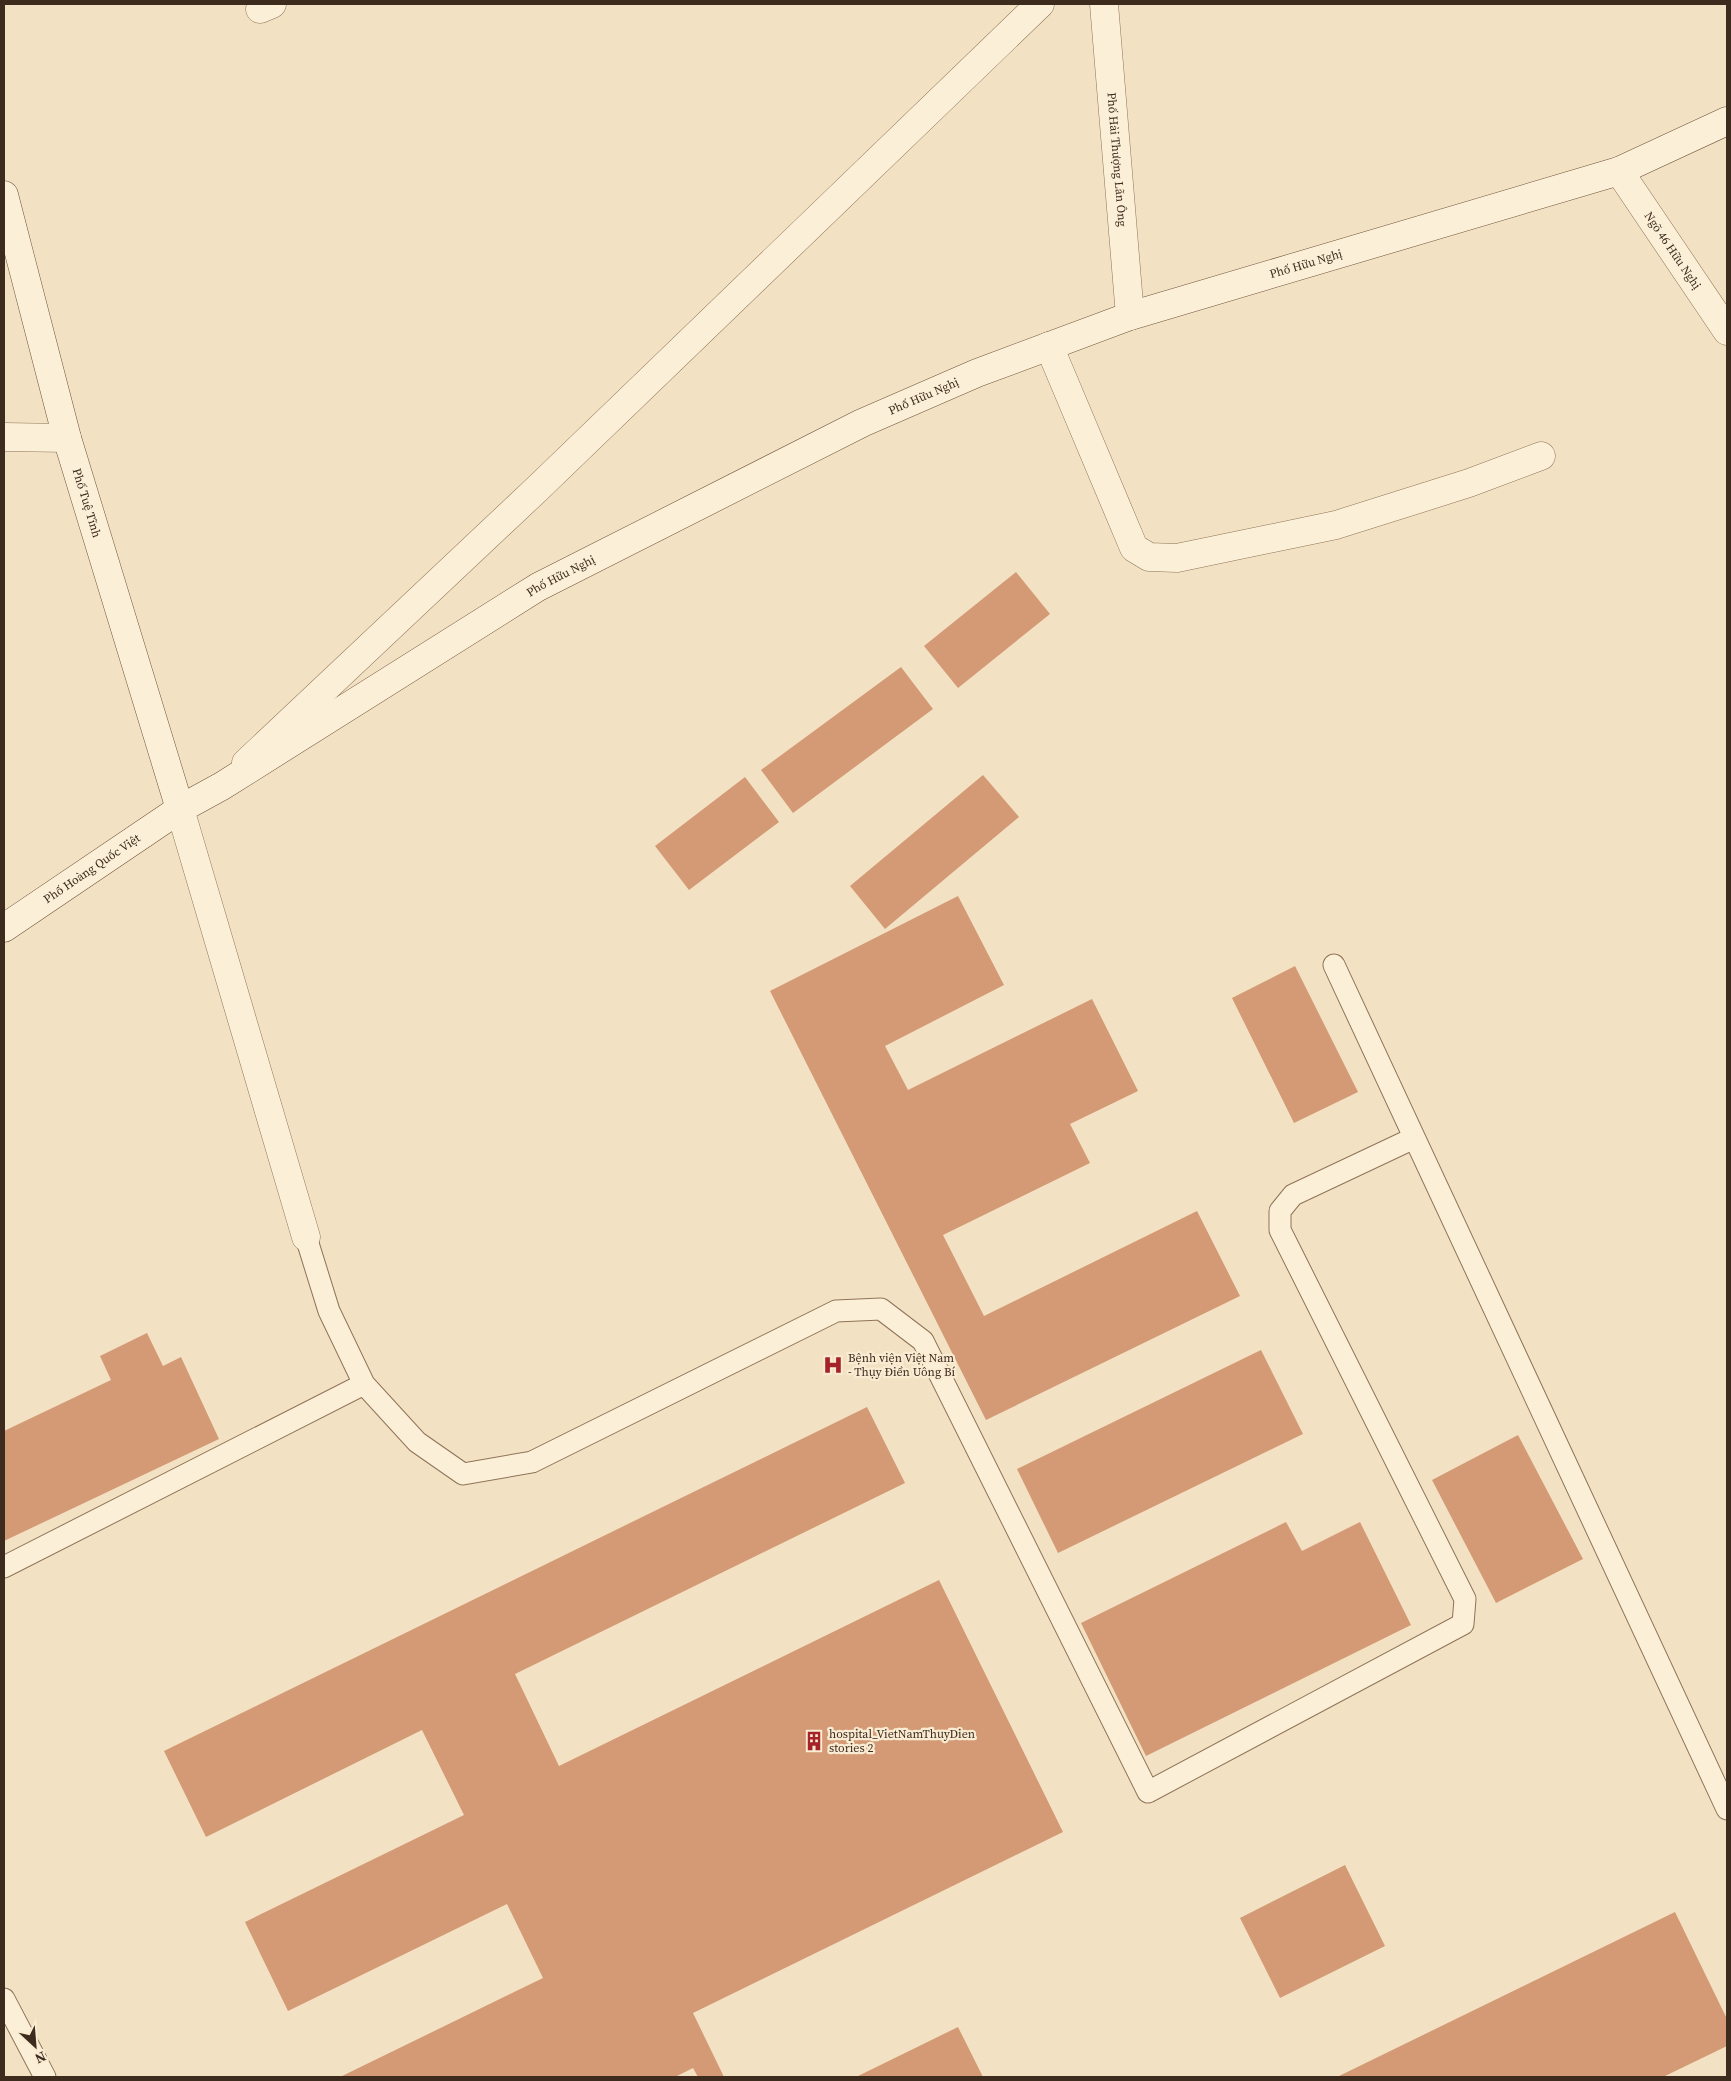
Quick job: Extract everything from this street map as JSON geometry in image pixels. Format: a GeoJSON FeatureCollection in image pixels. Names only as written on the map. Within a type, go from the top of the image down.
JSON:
{"type":"FeatureCollection","features":[{"type":"Feature","properties":{"kind":"street"},"geometry":{"type":"LineString","coordinates":[[222,786],[545,482],[1040,4]]}},
{"type":"Feature","properties":{"kind":"street","name":"Phố Hải Thượng Lãn Ông"},"geometry":{"type":"LineString","coordinates":[[1104,4],[1130,316]]}},
{"type":"Feature","properties":{"kind":"street","name":"Phố Hữu Nghị"},"geometry":{"type":"LineString","coordinates":[[180,809],[222,786],[538,587],[862,423],[977,374],[1130,316],[1619,171],[1727,121]]}},
{"type":"Feature","properties":{"kind":"street","name":"Ngõ 46 Hữu Nghị"},"geometry":{"type":"LineString","coordinates":[[1619,171],[1727,331]]}},
{"type":"Feature","properties":{"kind":"street","name":"Phố Tuệ Tĩnh"},"geometry":{"type":"LineString","coordinates":[[4,195],[67,438],[180,809],[306,1237]]}},
{"type":"Feature","properties":{"kind":"street"},"geometry":{"type":"LineString","coordinates":[[1049,346],[1134,548],[1149,557],[1177,558],[1336,525],[1469,483],[1541,456]]}},
{"type":"Feature","properties":{"kind":"street"},"geometry":{"type":"LineString","coordinates":[[4,437],[67,438]]}},
{"type":"Feature","properties":{"kind":"street","name":"Phố Hoàng Quốc Việt"},"geometry":{"type":"LineString","coordinates":[[4,928],[180,809]]}},
{"type":"Feature","properties":{"kind":"lane"},"geometry":{"type":"LineString","coordinates":[[1334,965],[1727,1809]]}},
{"type":"Feature","properties":{"kind":"lane"},"geometry":{"type":"LineString","coordinates":[[306,1237],[329,1311],[364,1384],[417,1442],[464,1474],[532,1462],[836,1311],[881,1309],[923,1341],[1148,1792],[1463,1624],[1465,1599],[1280,1230],[1280,1211],[1293,1195],[1414,1138]]}},
{"type":"Feature","properties":{"kind":"lane"},"geometry":{"type":"LineString","coordinates":[[4,1567],[364,1384]]}},
{"type":"Feature","properties":{"kind":"lane"},"geometry":{"type":"LineString","coordinates":[[4,1999],[45,2077]]}},
{"type":"Feature","properties":{"kind":"building"},"geometry":{"type":"Polygon","coordinates":[[[1016,572],[1050,614],[958,688],[924,646],[1016,572]]]}},
{"type":"Feature","properties":{"kind":"building"},"geometry":{"type":"Polygon","coordinates":[[[901,667],[933,709],[793,813],[761,770],[901,667]]]}},
{"type":"Feature","properties":{"kind":"building"},"geometry":{"type":"Polygon","coordinates":[[[983,775],[1019,817],[885,929],[850,886],[983,775]]]}},
{"type":"Feature","properties":{"kind":"building"},"geometry":{"type":"Polygon","coordinates":[[[745,777],[779,822],[689,890],[655,846],[745,777]]]}},
{"type":"Feature","properties":{"kind":"building"},"geometry":{"type":"Polygon","coordinates":[[[958,896],[1004,985],[885,1046],[908,1090],[1092,999],[1138,1091],[1070,1124],[1090,1163],[943,1235],[984,1316],[1197,1211],[1240,1296],[986,1420],[770,991],[958,896]]]}},
{"type":"Feature","properties":{"kind":"building"},"geometry":{"type":"Polygon","coordinates":[[[1295,966],[1358,1092],[1294,1123],[1232,998],[1295,966]]]}},
{"type":"Feature","properties":{"kind":"building"},"geometry":{"type":"Polygon","coordinates":[[[147,1333],[163,1366],[181,1357],[219,1439],[4,1541],[4,1431],[111,1380],[100,1356],[147,1333]]]}},
{"type":"Feature","properties":{"kind":"building"},"geometry":{"type":"Polygon","coordinates":[[[1261,1350],[1303,1434],[1058,1553],[1017,1469],[1261,1350]]]}},
{"type":"Feature","properties":{"kind":"building","name":"hospital_VietNamThuyDien stories 2"},"geometry":{"type":"Polygon","coordinates":[[[867,1407],[905,1483],[515,1674],[559,1766],[939,1580],[1063,1832],[693,2013],[724,2077],[698,2077],[693,2068],[675,2077],[340,2077],[543,1978],[507,1904],[288,2011],[245,1922],[464,1815],[422,1730],[206,1837],[164,1751],[867,1407]]]}},
{"type":"Feature","properties":{"kind":"building"},"geometry":{"type":"Polygon","coordinates":[[[1518,1435],[1583,1559],[1496,1603],[1432,1480],[1518,1435]]]}},
{"type":"Feature","properties":{"kind":"building"},"geometry":{"type":"Polygon","coordinates":[[[1286,1522],[1302,1551],[1360,1522],[1411,1625],[1146,1756],[1081,1623],[1286,1522]]]}},
{"type":"Feature","properties":{"kind":"building"},"geometry":{"type":"Polygon","coordinates":[[[1345,1865],[1385,1946],[1280,1998],[1240,1918],[1345,1865]]]}},
{"type":"Feature","properties":{"kind":"building"},"geometry":{"type":"Polygon","coordinates":[[[1675,1912],[1727,2019],[1727,2046],[1663,2077],[1337,2077],[1675,1912]]]}},
{"type":"Feature","properties":{"kind":"building"},"geometry":{"type":"Polygon","coordinates":[[[958,2027],[983,2077],[856,2077],[958,2027]]]}},
{"type":"Feature","properties":{"kind":"place","name":"Bệnh viện Việt Nam - Thụy Điển Uông Bí"},"geometry":{"type":"Point","coordinates":[833,1365]}},
{"type":"Feature","properties":{"kind":"place","name":"hospital_VietNamThuyDien stories 2"},"geometry":{"type":"Point","coordinates":[814,1741]}}]}
